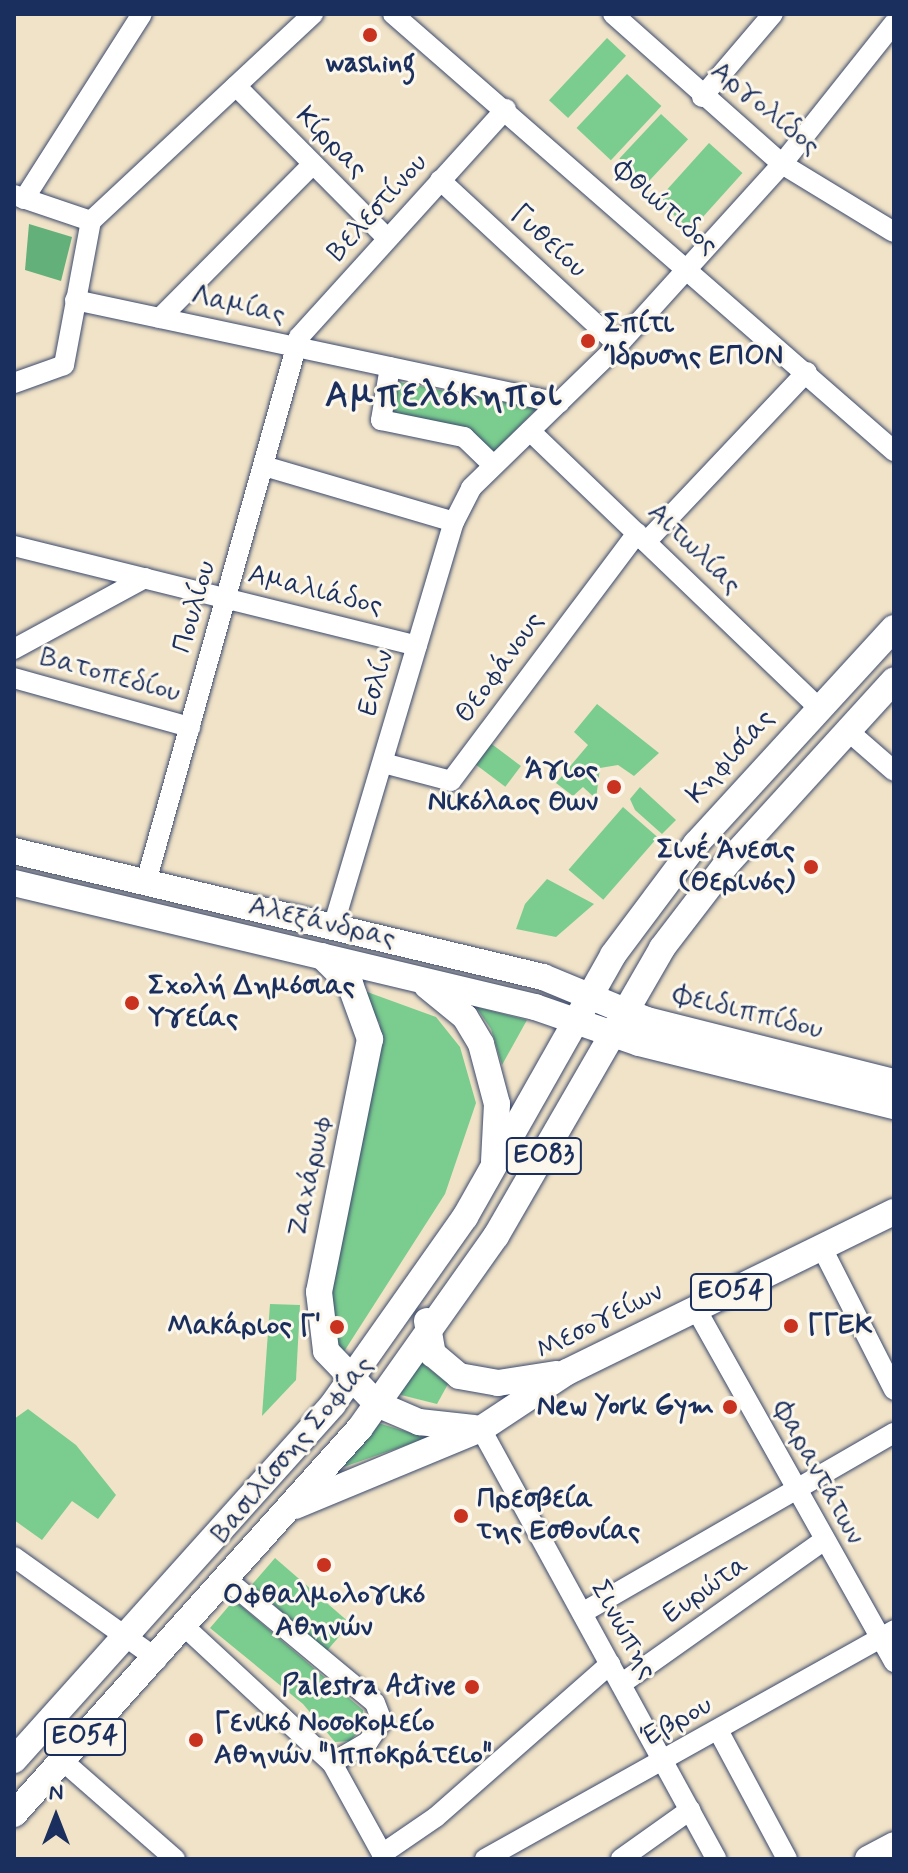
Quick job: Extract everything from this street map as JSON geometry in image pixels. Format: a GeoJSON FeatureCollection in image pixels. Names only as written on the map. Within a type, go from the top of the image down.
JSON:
{"type":"FeatureCollection","features":[{"type":"Feature","properties":{"kind":"main road","name":"Κηφισίας"},"geometry":{"type":"LineString","coordinates":[[576,1020],[591,991],[696,844],[894,628]]}},
{"type":"Feature","properties":{"kind":"main road","name":"ΕΟ83"},"geometry":{"type":"LineString","coordinates":[[626,1010],[725,866],[894,680]]}},
{"type":"Feature","properties":{"kind":"main road","name":"Αλεξάνδρας"},"geometry":{"type":"LineString","coordinates":[[14,851],[591,991]]}},
{"type":"Feature","properties":{"kind":"main road","name":"Αλεξάνδρας"},"geometry":{"type":"LineString","coordinates":[[14,883],[405,976],[576,1020],[613,1035]]}},
{"type":"Feature","properties":{"kind":"main road","name":"Ζαχάρωφ"},"geometry":{"type":"LineString","coordinates":[[322,956],[350,984],[370,1039],[318,1307],[326,1351],[350,1380],[377,1404]]}},
{"type":"Feature","properties":{"kind":"main road"},"geometry":{"type":"LineString","coordinates":[[405,976],[452,1004],[481,1044],[497,1104],[493,1171]]}},
{"type":"Feature","properties":{"kind":"main road","name":"Φειδιππίδου"},"geometry":{"type":"LineString","coordinates":[[591,991],[626,1010],[891,1077]]}},
{"type":"Feature","properties":{"kind":"main road","name":"Βασιλίσσης Σοφίας"},"geometry":{"type":"LineString","coordinates":[[14,1814],[227,1580],[377,1404],[526,1188],[626,1010]]}},
{"type":"Feature","properties":{"kind":"main road","name":"Βασιλίσσης Σοφίας"},"geometry":{"type":"LineString","coordinates":[[14,1760],[127,1638],[350,1380],[465,1217],[576,1020]]}},
{"type":"Feature","properties":{"kind":"main road","name":"Φειδιππίδου"},"geometry":{"type":"LineString","coordinates":[[613,1035],[894,1106]]}},
{"type":"Feature","properties":{"kind":"main road","name":"Μεσογείων"},"geometry":{"type":"LineString","coordinates":[[481,1429],[567,1372],[894,1212]]}},
{"type":"Feature","properties":{"kind":"main road"},"geometry":{"type":"LineString","coordinates":[[465,1217],[432,1291],[426,1334],[440,1363],[470,1380],[498,1383],[567,1372]]}},
{"type":"Feature","properties":{"kind":"main road"},"geometry":{"type":"LineString","coordinates":[[377,1404],[419,1422],[481,1429]]}},
{"type":"Feature","properties":{"kind":"main road","name":"ΕΟ54"},"geometry":{"type":"LineString","coordinates":[[288,1509],[481,1429]]}},
{"type":"Feature","properties":{"kind":"main road"},"geometry":{"type":"LineString","coordinates":[[868,1859],[894,1845]]}},
{"type":"Feature","properties":{"kind":"street"},"geometry":{"type":"LineString","coordinates":[[91,221],[19,197],[142,14]]}},
{"type":"Feature","properties":{"kind":"street"},"geometry":{"type":"LineString","coordinates":[[14,383],[64,365],[91,221],[313,14]]}},
{"type":"Feature","properties":{"kind":"street","name":"Φθιώτιδος"},"geometry":{"type":"LineString","coordinates":[[393,14],[688,264],[894,451]]}},
{"type":"Feature","properties":{"kind":"street","name":"Αργολίδος"},"geometry":{"type":"LineString","coordinates":[[613,14],[702,97],[782,164],[894,232]]}},
{"type":"Feature","properties":{"kind":"street"},"geometry":{"type":"LineString","coordinates":[[702,97],[773,14]]}},
{"type":"Feature","properties":{"kind":"street","name":"Εσλίν"},"geometry":{"type":"LineString","coordinates":[[333,927],[454,522],[493,465],[618,345],[688,264],[782,164],[894,23]]}},
{"type":"Feature","properties":{"kind":"street","name":"Κίρρας"},"geometry":{"type":"LineString","coordinates":[[236,86],[387,238]]}},
{"type":"Feature","properties":{"kind":"street","name":"Βελεστίνου"},"geometry":{"type":"LineString","coordinates":[[295,347],[387,238],[506,109]]}},
{"type":"Feature","properties":{"kind":"street"},"geometry":{"type":"LineString","coordinates":[[160,318],[312,165]]}},
{"type":"Feature","properties":{"kind":"street","name":"Γυθείου"},"geometry":{"type":"LineString","coordinates":[[440,180],[618,345]]}},
{"type":"Feature","properties":{"kind":"street","name":"Λαμίας"},"geometry":{"type":"LineString","coordinates":[[75,300],[559,403]]}},
{"type":"Feature","properties":{"kind":"street","name":"Πουλίου"},"geometry":{"type":"LineString","coordinates":[[146,882],[295,347]]}},
{"type":"Feature","properties":{"kind":"street"},"geometry":{"type":"LineString","coordinates":[[390,367],[381,420],[464,437],[493,465]]}},
{"type":"Feature","properties":{"kind":"street","name":"Θεοφάνους"},"geometry":{"type":"LineString","coordinates":[[383,763],[451,781],[641,538],[807,372]]}},
{"type":"Feature","properties":{"kind":"street","name":"Αιτωλίας"},"geometry":{"type":"LineString","coordinates":[[530,431],[819,708]]}},
{"type":"Feature","properties":{"kind":"street"},"geometry":{"type":"LineString","coordinates":[[264,466],[454,522]]}},
{"type":"Feature","properties":{"kind":"street","name":"Αμαλιάδος"},"geometry":{"type":"LineString","coordinates":[[14,546],[417,646]]}},
{"type":"Feature","properties":{"kind":"street"},"geometry":{"type":"LineString","coordinates":[[14,649],[145,578]]}},
{"type":"Feature","properties":{"kind":"street","name":"Βατοπεδίου"},"geometry":{"type":"LineString","coordinates":[[14,678],[190,727]]}},
{"type":"Feature","properties":{"kind":"street"},"geometry":{"type":"LineString","coordinates":[[847,730],[894,771]]}},
{"type":"Feature","properties":{"kind":"street"},"geometry":{"type":"LineString","coordinates":[[822,1248],[894,1390]]}},
{"type":"Feature","properties":{"kind":"street","name":"Φαραντάτων"},"geometry":{"type":"LineString","coordinates":[[696,1309],[823,1541],[887,1634],[894,1662]]}},
{"type":"Feature","properties":{"kind":"street","name":"Σινώπης"},"geometry":{"type":"LineString","coordinates":[[481,1429],[690,1810],[712,1857]]}},
{"type":"Feature","properties":{"kind":"street"},"geometry":{"type":"LineString","coordinates":[[582,1613],[894,1433]]}},
{"type":"Feature","properties":{"kind":"street","name":"Ευρώτα"},"geometry":{"type":"LineString","coordinates":[[621,1684],[823,1541]]}},
{"type":"Feature","properties":{"kind":"street"},"geometry":{"type":"LineString","coordinates":[[14,1557],[157,1659]]}},
{"type":"Feature","properties":{"kind":"street"},"geometry":{"type":"LineString","coordinates":[[227,1580],[375,1703],[382,1721],[368,1742],[332,1763]]}},
{"type":"Feature","properties":{"kind":"street"},"geometry":{"type":"LineString","coordinates":[[185,1627],[332,1763],[384,1856],[436,1817],[610,1664]]}},
{"type":"Feature","properties":{"kind":"street","name":"Έβρου"},"geometry":{"type":"LineString","coordinates":[[485,1859],[719,1732],[887,1634]]}},
{"type":"Feature","properties":{"kind":"street"},"geometry":{"type":"LineString","coordinates":[[719,1732],[787,1859]]}},
{"type":"Feature","properties":{"kind":"street"},"geometry":{"type":"LineString","coordinates":[[63,1761],[175,1859]]}},
{"type":"Feature","properties":{"kind":"street"},"geometry":{"type":"LineString","coordinates":[[621,1859],[690,1810]]}},
{"type":"Feature","properties":{"kind":"green space"},"geometry":{"type":"Polygon","coordinates":[[[607,38],[626,56],[568,118],[549,100],[607,38]]]}},
{"type":"Feature","properties":{"kind":"green space"},"geometry":{"type":"Polygon","coordinates":[[[627,74],[661,106],[611,160],[577,128],[627,74]]]}},
{"type":"Feature","properties":{"kind":"green space"},"geometry":{"type":"Polygon","coordinates":[[[661,114],[688,139],[646,184],[619,159],[661,114]]]}},
{"type":"Feature","properties":{"kind":"green space"},"geometry":{"type":"Polygon","coordinates":[[[709,143],[742,173],[691,230],[657,200],[709,143]]]}},
{"type":"Feature","properties":{"kind":"green space"},"geometry":{"type":"Polygon","coordinates":[[[29,224],[72,237],[61,281],[25,270],[29,224]]]}},
{"type":"Feature","properties":{"kind":"green space"},"geometry":{"type":"Polygon","coordinates":[[[393,381],[537,408],[493,453],[469,428],[386,413],[393,381]]]}},
{"type":"Feature","properties":{"kind":"green space"},"geometry":{"type":"Polygon","coordinates":[[[597,704],[659,753],[634,776],[618,765],[600,768],[596,799],[583,787],[573,796],[556,783],[588,745],[574,732],[597,704]]]}},
{"type":"Feature","properties":{"kind":"green space"},"geometry":{"type":"Polygon","coordinates":[[[489,742],[521,766],[505,787],[473,763],[489,742]]]}},
{"type":"Feature","properties":{"kind":"green space"},"geometry":{"type":"Polygon","coordinates":[[[640,787],[676,820],[662,834],[635,810],[630,799],[640,787]]]}},
{"type":"Feature","properties":{"kind":"green space"},"geometry":{"type":"Polygon","coordinates":[[[623,807],[658,837],[603,900],[569,870],[623,807]]]}},
{"type":"Feature","properties":{"kind":"green space"},"geometry":{"type":"Polygon","coordinates":[[[547,879],[594,904],[556,937],[516,929],[525,904],[547,879]]]}},
{"type":"Feature","properties":{"kind":"green space"},"geometry":{"type":"Polygon","coordinates":[[[359,989],[436,1017],[460,1047],[476,1103],[445,1194],[338,1361],[326,1309],[380,1024],[359,989]]]}},
{"type":"Feature","properties":{"kind":"green space"},"geometry":{"type":"Polygon","coordinates":[[[476,1007],[527,1020],[502,1065],[491,1029],[476,1007]]]}},
{"type":"Feature","properties":{"kind":"green space"},"geometry":{"type":"Polygon","coordinates":[[[270,1304],[300,1305],[296,1380],[262,1416],[270,1304]]]}},
{"type":"Feature","properties":{"kind":"green space"},"geometry":{"type":"Polygon","coordinates":[[[422,1363],[448,1384],[437,1404],[397,1394],[422,1363]]]}},
{"type":"Feature","properties":{"kind":"green space"},"geometry":{"type":"Polygon","coordinates":[[[28,1409],[76,1445],[116,1495],[98,1519],[72,1501],[42,1540],[14,1520],[14,1419],[28,1409]]]}},
{"type":"Feature","properties":{"kind":"green space"},"geometry":{"type":"Polygon","coordinates":[[[375,1422],[427,1438],[329,1472],[375,1422]]]}},
{"type":"Feature","properties":{"kind":"green space"},"geometry":{"type":"Polygon","coordinates":[[[275,1558],[350,1624],[327,1651],[251,1585],[275,1558]]]}},
{"type":"Feature","properties":{"kind":"green space"},"geometry":{"type":"Polygon","coordinates":[[[234,1600],[363,1710],[363,1727],[350,1741],[335,1742],[303,1704],[210,1628],[234,1600]]]}},
{"type":"Feature","properties":{"kind":"place","name":"washing"},"geometry":{"type":"Point","coordinates":[370,35]}},
{"type":"Feature","properties":{"kind":"place","name":"Σπίτι Ίδρυσης ΕΠΟΝ"},"geometry":{"type":"Point","coordinates":[588,341]}},
{"type":"Feature","properties":{"kind":"place","name":"Άγιος Νικόλαος Θων"},"geometry":{"type":"Point","coordinates":[614,787]}},
{"type":"Feature","properties":{"kind":"place","name":"Σινέ Άνεσις (Θερινός)"},"geometry":{"type":"Point","coordinates":[811,867]}},
{"type":"Feature","properties":{"kind":"place","name":"Σχολή Δημόσιας Υγείας"},"geometry":{"type":"Point","coordinates":[132,1003]}},
{"type":"Feature","properties":{"kind":"place","name":"ΓΓΕΚ"},"geometry":{"type":"Point","coordinates":[791,1326]}},
{"type":"Feature","properties":{"kind":"place","name":"Μακάριος Γ'"},"geometry":{"type":"Point","coordinates":[337,1327]}},
{"type":"Feature","properties":{"kind":"place","name":"New York Gym"},"geometry":{"type":"Point","coordinates":[730,1407]}},
{"type":"Feature","properties":{"kind":"place","name":"Πρεσβεία της Εσθονίας"},"geometry":{"type":"Point","coordinates":[461,1516]}},
{"type":"Feature","properties":{"kind":"place","name":"Οφθαλμολογικό Αθηνών"},"geometry":{"type":"Point","coordinates":[324,1565]}},
{"type":"Feature","properties":{"kind":"place","name":"Palestra Active"},"geometry":{"type":"Point","coordinates":[472,1687]}},
{"type":"Feature","properties":{"kind":"place","name":"Γενικό Νοσοκομείο Αθηνών \"Ιπποκράτειο\""},"geometry":{"type":"Point","coordinates":[196,1740]}},
{"type":"Feature","properties":{"kind":"district","name":"Αμπελόκηποι"},"geometry":{"type":"Point","coordinates":[444,397]}}]}
